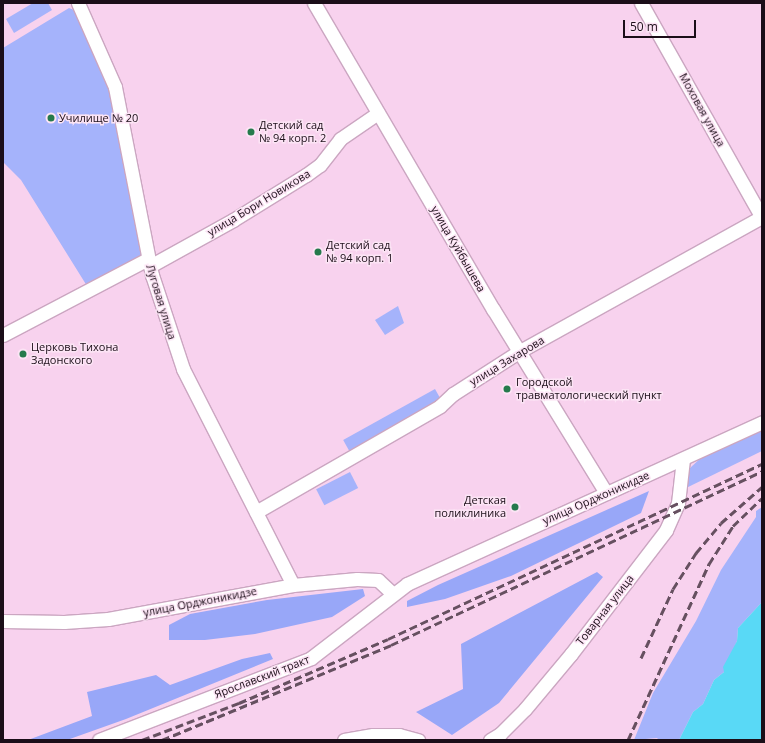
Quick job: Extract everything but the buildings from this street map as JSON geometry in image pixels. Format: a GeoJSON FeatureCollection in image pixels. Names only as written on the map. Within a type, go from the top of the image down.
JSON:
{"type":"FeatureCollection","features":[{"type":"Feature","properties":{"kind":"street","name":"Луговая улица"},"geometry":{"type":"LineString","coordinates":[[78,3],[115,87],[149,263],[162,311],[189,383],[293,585]]}},
{"type":"Feature","properties":{"kind":"street","name":"улица Куйбышева"},"geometry":{"type":"LineString","coordinates":[[314,3],[378,113],[606,493]]}},
{"type":"Feature","properties":{"kind":"street","name":"Моховая улица"},"geometry":{"type":"LineString","coordinates":[[641,3],[762,217]]}},
{"type":"Feature","properties":{"kind":"street","name":"улица Бори Новикова"},"geometry":{"type":"LineString","coordinates":[[3,335],[234,220],[320,165],[340,139],[378,113]]}},
{"type":"Feature","properties":{"kind":"street","name":"улица Захарова"},"geometry":{"type":"LineString","coordinates":[[256,512],[440,406],[453,394],[520,351],[762,217]]}},
{"type":"Feature","properties":{"kind":"street","name":"улица Орджоникидзе"},"geometry":{"type":"LineString","coordinates":[[429,574],[762,422]]}},
{"type":"Feature","properties":{"kind":"street","name":"Товарная улица"},"geometry":{"type":"LineString","coordinates":[[490,740],[500,734],[524,709],[571,654],[666,530],[677,507],[682,482],[683,459]]}},
{"type":"Feature","properties":{"kind":"street","name":"Ярославский тракт"},"geometry":{"type":"LineString","coordinates":[[99,740],[311,658],[347,632],[392,593],[429,574]]}},
{"type":"Feature","properties":{"kind":"street","name":"улица Орджоникидзе"},"geometry":{"type":"LineString","coordinates":[[3,621],[64,622],[108,619],[293,585],[357,578],[378,580],[392,593]]}},
{"type":"Feature","properties":{"kind":"street"},"geometry":{"type":"LineString","coordinates":[[344,740],[373,735],[400,735],[418,740]]}},
{"type":"Feature","properties":{"kind":"shaded area"},"geometry":{"type":"Polygon","coordinates":[[[33,3],[48,3],[52,10],[14,33],[6,19],[33,3]]]}},
{"type":"Feature","properties":{"kind":"shaded area"},"geometry":{"type":"Polygon","coordinates":[[[69,8],[74,10],[110,88],[142,255],[87,286],[21,180],[3,162],[3,48],[69,8]]]}},
{"type":"Feature","properties":{"kind":"shaded area"},"geometry":{"type":"Polygon","coordinates":[[[398,306],[404,323],[385,335],[375,320],[398,306]]]}},
{"type":"Feature","properties":{"kind":"shaded area"},"geometry":{"type":"Polygon","coordinates":[[[435,389],[441,400],[349,451],[343,440],[435,389]]]}},
{"type":"Feature","properties":{"kind":"shaded area"},"geometry":{"type":"Polygon","coordinates":[[[762,427],[762,451],[684,489],[690,468],[704,455],[762,427]]]}},
{"type":"Feature","properties":{"kind":"shaded area"},"geometry":{"type":"Polygon","coordinates":[[[350,472],[358,488],[324,505],[316,489],[350,472]]]}},
{"type":"Feature","properties":{"kind":"shaded area"},"geometry":{"type":"Polygon","coordinates":[[[649,491],[641,513],[511,576],[445,599],[407,607],[407,601],[438,585],[649,491]]]}},
{"type":"Feature","properties":{"kind":"shaded area"},"geometry":{"type":"Polygon","coordinates":[[[762,507],[762,602],[738,628],[737,641],[724,672],[714,680],[703,704],[693,712],[679,740],[659,740],[657,738],[634,740],[653,693],[696,621],[721,570],[756,517],[756,511],[762,507]]]}},
{"type":"Feature","properties":{"kind":"shaded area"},"geometry":{"type":"Polygon","coordinates":[[[597,572],[603,577],[499,703],[452,735],[416,712],[463,689],[461,644],[597,572]]]}},
{"type":"Feature","properties":{"kind":"shaded area"},"geometry":{"type":"Polygon","coordinates":[[[363,589],[365,596],[332,617],[255,634],[205,640],[169,640],[169,625],[190,614],[267,600],[363,589]]]}},
{"type":"Feature","properties":{"kind":"shaded area"},"geometry":{"type":"Polygon","coordinates":[[[762,602],[762,740],[679,740],[693,712],[703,704],[714,680],[724,672],[723,667],[737,641],[738,628],[762,602]]]}},
{"type":"Feature","properties":{"kind":"shaded area"},"geometry":{"type":"Polygon","coordinates":[[[270,653],[273,659],[126,719],[67,740],[28,740],[92,716],[87,692],[156,675],[170,685],[242,659],[270,653]]]}},
{"type":"Feature","properties":{"kind":"railway"},"geometry":{"type":"LineString","coordinates":[[142,740],[239,703],[388,639],[762,464]]}},
{"type":"Feature","properties":{"kind":"railway"},"geometry":{"type":"LineString","coordinates":[[162,740],[391,645],[762,471]]}},
{"type":"Feature","properties":{"kind":"railway"},"geometry":{"type":"LineString","coordinates":[[641,658],[673,589],[696,553],[721,523],[762,487]]}},
{"type":"Feature","properties":{"kind":"railway"},"geometry":{"type":"LineString","coordinates":[[628,740],[709,564],[733,526],[762,498]]}},
{"type":"Feature","properties":{"kind":"place","name":"Училище № 20"},"geometry":{"type":"Point","coordinates":[51,118]}},
{"type":"Feature","properties":{"kind":"place","name":"Детский сад № 94 корп. 2"},"geometry":{"type":"Point","coordinates":[251,132]}},
{"type":"Feature","properties":{"kind":"place","name":"Детский сад № 94 корп. 1"},"geometry":{"type":"Point","coordinates":[318,252]}},
{"type":"Feature","properties":{"kind":"place","name":"Церковь Тихона Задонского"},"geometry":{"type":"Point","coordinates":[23,354]}},
{"type":"Feature","properties":{"kind":"place","name":"Городской травматологический пункт"},"geometry":{"type":"Point","coordinates":[507,389]}},
{"type":"Feature","properties":{"kind":"place","name":"Детская поликлиника"},"geometry":{"type":"Point","coordinates":[515,507]}}]}
